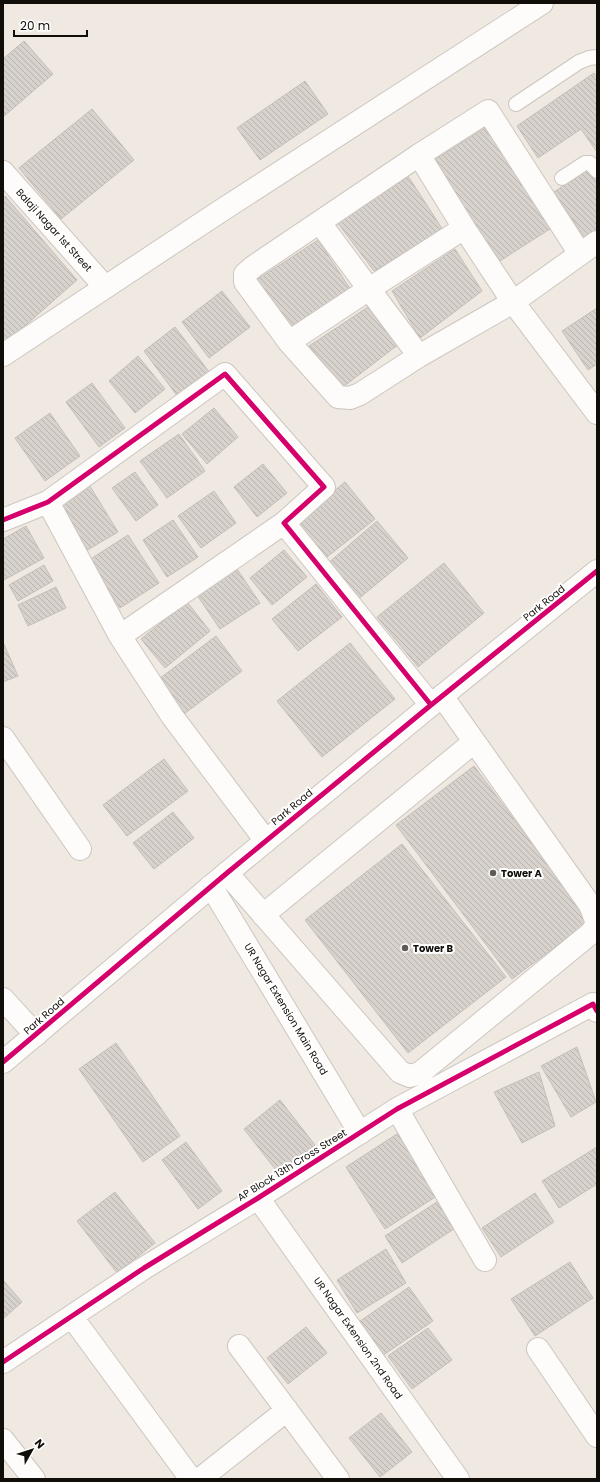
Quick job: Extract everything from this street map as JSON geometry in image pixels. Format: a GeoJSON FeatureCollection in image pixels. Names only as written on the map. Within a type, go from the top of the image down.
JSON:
{"type":"FeatureCollection","features":[{"type":"Feature","properties":{"kind":"street"},"geometry":{"type":"LineString","coordinates":[[3,355],[542,3]]}},
{"type":"Feature","properties":{"kind":"street"},"geometry":{"type":"LineString","coordinates":[[488,111],[589,248],[513,302],[419,356],[360,394],[350,398],[338,397],[289,342],[245,282],[245,274],[253,267],[320,223],[419,155],[488,111]]}},
{"type":"Feature","properties":{"kind":"street"},"geometry":{"type":"LineString","coordinates":[[419,155],[464,228],[513,302],[597,413]]}},
{"type":"Feature","properties":{"kind":"street","name":"Balaji Nagar 1st Street"},"geometry":{"type":"LineString","coordinates":[[3,172],[105,287]]}},
{"type":"Feature","properties":{"kind":"street"},"geometry":{"type":"LineString","coordinates":[[320,223],[419,356]]}},
{"type":"Feature","properties":{"kind":"street"},"geometry":{"type":"LineString","coordinates":[[289,342],[464,228]]}},
{"type":"Feature","properties":{"kind":"street"},"geometry":{"type":"LineString","coordinates":[[3,520],[48,502],[226,374],[324,487],[284,524],[120,636]]}},
{"type":"Feature","properties":{"kind":"street"},"geometry":{"type":"LineString","coordinates":[[48,502],[120,636],[172,716],[266,841]]}},
{"type":"Feature","properties":{"kind":"street"},"geometry":{"type":"LineString","coordinates":[[219,880],[263,915],[400,1072],[410,1076],[420,1072],[567,953],[591,933],[597,923],[590,905],[474,742],[284,524]]}},
{"type":"Feature","properties":{"kind":"street","name":"Park Road"},"geometry":{"type":"LineString","coordinates":[[3,1062],[141,944],[436,700],[597,571]]}},
{"type":"Feature","properties":{"kind":"street"},"geometry":{"type":"LineString","coordinates":[[3,738],[80,849]]}},
{"type":"Feature","properties":{"kind":"street"},"geometry":{"type":"LineString","coordinates":[[263,915],[474,742]]}},
{"type":"Feature","properties":{"kind":"street","name":"UR Nagar Extension Main Road"},"geometry":{"type":"LineString","coordinates":[[219,880],[360,1133]]}},
{"type":"Feature","properties":{"kind":"street"},"geometry":{"type":"LineString","coordinates":[[3,1000],[36,1035]]}},
{"type":"Feature","properties":{"kind":"street","name":"AP Block 13th Cross Street"},"geometry":{"type":"LineString","coordinates":[[3,1362],[144,1268],[258,1198],[397,1109],[593,1004],[597,1011]]}},
{"type":"Feature","properties":{"kind":"street"},"geometry":{"type":"LineString","coordinates":[[397,1109],[485,1260]]}},
{"type":"Feature","properties":{"kind":"street","name":"UR Nagar Extension 2nd Road"},"geometry":{"type":"LineString","coordinates":[[258,1198],[458,1479]]}},
{"type":"Feature","properties":{"kind":"street"},"geometry":{"type":"LineString","coordinates":[[72,1317],[191,1479]]}},
{"type":"Feature","properties":{"kind":"street"},"geometry":{"type":"LineString","coordinates":[[239,1346],[338,1479]]}},
{"type":"Feature","properties":{"kind":"street"},"geometry":{"type":"LineString","coordinates":[[538,1349],[597,1436]]}},
{"type":"Feature","properties":{"kind":"street"},"geometry":{"type":"LineString","coordinates":[[200,1479],[287,1410]]}},
{"type":"Feature","properties":{"kind":"street"},"geometry":{"type":"LineString","coordinates":[[3,1440],[34,1479]]}},
{"type":"Feature","properties":{"kind":"lane"},"geometry":{"type":"LineString","coordinates":[[516,104],[579,62],[597,57]]}},
{"type":"Feature","properties":{"kind":"lane"},"geometry":{"type":"LineString","coordinates":[[562,178],[585,163],[590,163],[597,171]]}},
{"type":"Feature","properties":{"kind":"building"},"geometry":{"type":"Polygon","coordinates":[[[24,41],[53,74],[3,117],[3,59],[24,41]]]}},
{"type":"Feature","properties":{"kind":"building"},"geometry":{"type":"Polygon","coordinates":[[[594,73],[597,77],[597,152],[581,129],[538,158],[517,126],[594,73]]]}},
{"type":"Feature","properties":{"kind":"building"},"geometry":{"type":"Polygon","coordinates":[[[305,81],[328,114],[260,160],[237,128],[305,81]]]}},
{"type":"Feature","properties":{"kind":"building"},"geometry":{"type":"Polygon","coordinates":[[[92,109],[134,160],[61,219],[19,168],[92,109]]]}},
{"type":"Feature","properties":{"kind":"building"},"geometry":{"type":"Polygon","coordinates":[[[491,124],[556,225],[500,261],[431,162],[491,124]]]}},
{"type":"Feature","properties":{"kind":"building"},"geometry":{"type":"Polygon","coordinates":[[[590,168],[597,178],[597,234],[587,241],[554,192],[590,168]]]}},
{"type":"Feature","properties":{"kind":"building"},"geometry":{"type":"Polygon","coordinates":[[[408,176],[443,230],[374,271],[337,222],[408,176]]]}},
{"type":"Feature","properties":{"kind":"building"},"geometry":{"type":"Polygon","coordinates":[[[5,196],[77,280],[3,345],[3,198],[5,196]]]}},
{"type":"Feature","properties":{"kind":"building"},"geometry":{"type":"Polygon","coordinates":[[[318,240],[351,290],[288,331],[255,281],[318,240]]]}},
{"type":"Feature","properties":{"kind":"building"},"geometry":{"type":"Polygon","coordinates":[[[455,249],[482,291],[420,338],[392,291],[455,249]]]}},
{"type":"Feature","properties":{"kind":"building"},"geometry":{"type":"Polygon","coordinates":[[[222,291],[250,327],[209,358],[182,322],[222,291]]]}},
{"type":"Feature","properties":{"kind":"building"},"geometry":{"type":"Polygon","coordinates":[[[368,307],[399,344],[343,387],[309,346],[368,307]]]}},
{"type":"Feature","properties":{"kind":"building"},"geometry":{"type":"Polygon","coordinates":[[[597,308],[597,364],[588,370],[562,331],[597,308]]]}},
{"type":"Feature","properties":{"kind":"building"},"geometry":{"type":"Polygon","coordinates":[[[175,327],[213,377],[181,401],[144,351],[175,327]]]}},
{"type":"Feature","properties":{"kind":"building"},"geometry":{"type":"Polygon","coordinates":[[[138,356],[165,389],[135,413],[109,381],[138,356]]]}},
{"type":"Feature","properties":{"kind":"building"},"geometry":{"type":"Polygon","coordinates":[[[92,383],[125,428],[99,447],[66,402],[92,383]]]}},
{"type":"Feature","properties":{"kind":"building"},"geometry":{"type":"Polygon","coordinates":[[[214,408],[238,437],[207,464],[182,434],[214,408]]]}},
{"type":"Feature","properties":{"kind":"building"},"geometry":{"type":"Polygon","coordinates":[[[50,413],[80,456],[45,481],[15,438],[50,413]]]}},
{"type":"Feature","properties":{"kind":"building"},"geometry":{"type":"Polygon","coordinates":[[[179,434],[205,471],[167,498],[140,461],[179,434]]]}},
{"type":"Feature","properties":{"kind":"building"},"geometry":{"type":"Polygon","coordinates":[[[263,464],[287,493],[257,517],[234,487],[263,464]]]}},
{"type":"Feature","properties":{"kind":"building"},"geometry":{"type":"Polygon","coordinates":[[[135,472],[158,505],[136,521],[112,488],[135,472]]]}},
{"type":"Feature","properties":{"kind":"building"},"geometry":{"type":"Polygon","coordinates":[[[345,482],[375,519],[322,561],[293,524],[345,482]]]}},
{"type":"Feature","properties":{"kind":"building"},"geometry":{"type":"Polygon","coordinates":[[[88,483],[118,532],[84,552],[55,504],[88,483]]]}},
{"type":"Feature","properties":{"kind":"building"},"geometry":{"type":"Polygon","coordinates":[[[214,491],[236,523],[201,548],[178,516],[214,491]]]}},
{"type":"Feature","properties":{"kind":"building"},"geometry":{"type":"Polygon","coordinates":[[[173,520],[198,557],[167,577],[143,540],[173,520]]]}},
{"type":"Feature","properties":{"kind":"building"},"geometry":{"type":"Polygon","coordinates":[[[377,521],[408,558],[357,600],[327,564],[377,521]]]}},
{"type":"Feature","properties":{"kind":"building"},"geometry":{"type":"Polygon","coordinates":[[[26,526],[44,558],[4,580],[3,539],[26,526]]]}},
{"type":"Feature","properties":{"kind":"building"},"geometry":{"type":"Polygon","coordinates":[[[128,535],[159,583],[120,608],[89,560],[128,535]]]}},
{"type":"Feature","properties":{"kind":"building"},"geometry":{"type":"Polygon","coordinates":[[[284,550],[307,577],[272,605],[250,578],[284,550]]]}},
{"type":"Feature","properties":{"kind":"building"},"geometry":{"type":"Polygon","coordinates":[[[444,563],[484,613],[418,667],[377,617],[444,563]]]}},
{"type":"Feature","properties":{"kind":"building"},"geometry":{"type":"Polygon","coordinates":[[[44,565],[53,581],[18,601],[9,585],[44,565]]]}},
{"type":"Feature","properties":{"kind":"building"},"geometry":{"type":"Polygon","coordinates":[[[237,569],[260,603],[220,629],[197,595],[237,569]]]}},
{"type":"Feature","properties":{"kind":"building"},"geometry":{"type":"Polygon","coordinates":[[[316,584],[342,617],[298,651],[272,619],[316,584]]]}},
{"type":"Feature","properties":{"kind":"building"},"geometry":{"type":"Polygon","coordinates":[[[56,587],[66,608],[28,626],[18,605],[56,587]]]}},
{"type":"Feature","properties":{"kind":"building"},"geometry":{"type":"Polygon","coordinates":[[[187,602],[210,631],[165,668],[141,639],[187,602]]]}},
{"type":"Feature","properties":{"kind":"building"},"geometry":{"type":"Polygon","coordinates":[[[216,636],[242,671],[181,716],[155,682],[216,636]]]}},
{"type":"Feature","properties":{"kind":"building"},"geometry":{"type":"Polygon","coordinates":[[[3,642],[18,676],[3,682],[3,642]]]}},
{"type":"Feature","properties":{"kind":"building"},"geometry":{"type":"Polygon","coordinates":[[[350,643],[395,699],[322,757],[277,701],[350,643]]]}},
{"type":"Feature","properties":{"kind":"building"},"geometry":{"type":"Polygon","coordinates":[[[164,759],[188,791],[127,836],[103,805],[164,759]]]}},
{"type":"Feature","properties":{"kind":"building","name":"Tower A"},"geometry":{"type":"Polygon","coordinates":[[[474,766],[590,921],[512,979],[396,825],[474,766]]]}},
{"type":"Feature","properties":{"kind":"building"},"geometry":{"type":"Polygon","coordinates":[[[173,812],[194,838],[154,869],[133,843],[173,812]]]}},
{"type":"Feature","properties":{"kind":"building","name":"Tower B"},"geometry":{"type":"Polygon","coordinates":[[[402,844],[506,977],[408,1053],[305,920],[402,844]]]}},
{"type":"Feature","properties":{"kind":"building"},"geometry":{"type":"Polygon","coordinates":[[[116,1043],[180,1136],[143,1162],[79,1069],[116,1043]]]}},
{"type":"Feature","properties":{"kind":"building"},"geometry":{"type":"Polygon","coordinates":[[[577,1047],[596,1102],[571,1117],[541,1066],[577,1047]]]}},
{"type":"Feature","properties":{"kind":"building"},"geometry":{"type":"Polygon","coordinates":[[[539,1072],[555,1126],[522,1143],[494,1092],[539,1072]]]}},
{"type":"Feature","properties":{"kind":"building"},"geometry":{"type":"Polygon","coordinates":[[[280,1100],[315,1145],[279,1174],[244,1129],[280,1100]]]}},
{"type":"Feature","properties":{"kind":"building"},"geometry":{"type":"Polygon","coordinates":[[[400,1132],[440,1194],[385,1229],[346,1167],[400,1132]]]}},
{"type":"Feature","properties":{"kind":"building"},"geometry":{"type":"Polygon","coordinates":[[[186,1142],[222,1191],[198,1209],[162,1160],[186,1142]]]}},
{"type":"Feature","properties":{"kind":"building"},"geometry":{"type":"Polygon","coordinates":[[[597,1147],[597,1184],[559,1208],[542,1181],[597,1147]]]}},
{"type":"Feature","properties":{"kind":"building"},"geometry":{"type":"Polygon","coordinates":[[[115,1192],[155,1243],[117,1273],[77,1221],[115,1192]]]}},
{"type":"Feature","properties":{"kind":"building"},"geometry":{"type":"Polygon","coordinates":[[[535,1193],[554,1222],[501,1257],[482,1228],[535,1193]]]}},
{"type":"Feature","properties":{"kind":"building"},"geometry":{"type":"Polygon","coordinates":[[[443,1198],[460,1225],[402,1263],[385,1236],[443,1198]]]}},
{"type":"Feature","properties":{"kind":"building"},"geometry":{"type":"Polygon","coordinates":[[[386,1249],[406,1283],[357,1313],[337,1280],[386,1249]]]}},
{"type":"Feature","properties":{"kind":"building"},"geometry":{"type":"Polygon","coordinates":[[[570,1262],[593,1298],[535,1336],[511,1299],[570,1262]]]}},
{"type":"Feature","properties":{"kind":"building"},"geometry":{"type":"Polygon","coordinates":[[[3,1280],[22,1302],[3,1319],[3,1280]]]}},
{"type":"Feature","properties":{"kind":"building"},"geometry":{"type":"Polygon","coordinates":[[[409,1287],[433,1321],[379,1358],[356,1324],[409,1287]]]}},
{"type":"Feature","properties":{"kind":"building"},"geometry":{"type":"Polygon","coordinates":[[[306,1327],[327,1353],[288,1384],[267,1358],[306,1327]]]}},
{"type":"Feature","properties":{"kind":"building"},"geometry":{"type":"Polygon","coordinates":[[[428,1328],[452,1360],[412,1389],[388,1356],[428,1328]]]}},
{"type":"Feature","properties":{"kind":"building"},"geometry":{"type":"Polygon","coordinates":[[[381,1413],[412,1452],[380,1477],[349,1438],[381,1413]]]}},
{"type":"Feature","properties":{"kind":"cycle path"},"geometry":{"type":"LineString","coordinates":[[3,520],[48,502],[225,374],[324,487],[284,523],[431,705]]}},
{"type":"Feature","properties":{"kind":"cycle path"},"geometry":{"type":"LineString","coordinates":[[3,1062],[227,873],[597,571]]}},
{"type":"Feature","properties":{"kind":"cycle path"},"geometry":{"type":"LineString","coordinates":[[3,1362],[144,1268],[258,1198],[397,1109],[593,1004],[597,1011]]}},
{"type":"Feature","properties":{"kind":"place","name":"Tower A"},"geometry":{"type":"Point","coordinates":[493,873]}},
{"type":"Feature","properties":{"kind":"place","name":"Tower B"},"geometry":{"type":"Point","coordinates":[405,948]}}]}
